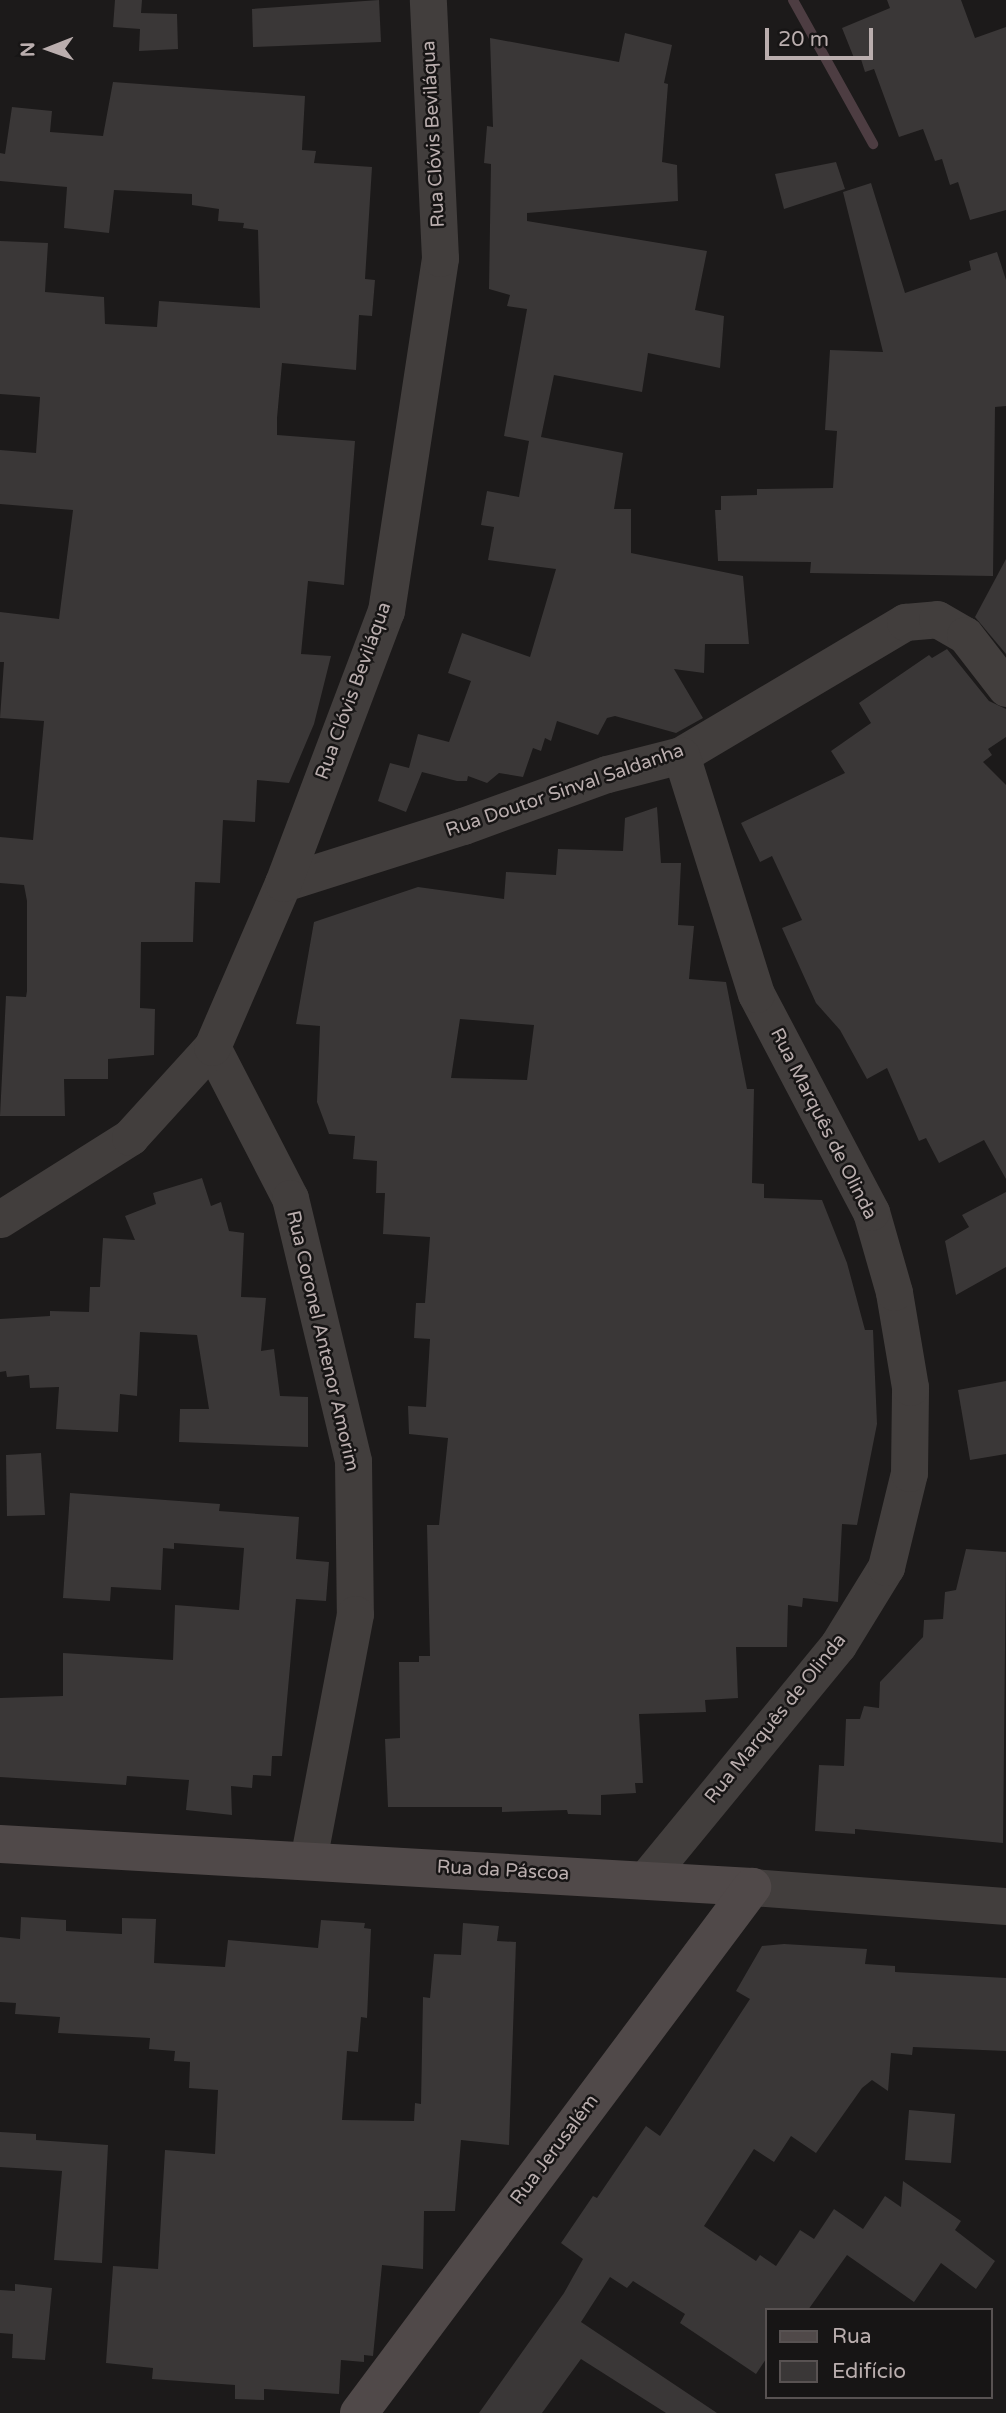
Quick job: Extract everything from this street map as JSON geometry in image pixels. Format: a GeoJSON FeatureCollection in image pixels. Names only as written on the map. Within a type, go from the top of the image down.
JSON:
{"type":"FeatureCollection","features":[{"type":"Feature","properties":{"kind":"street","name":"Rua Clóvis Beviláqua"},"geometry":{"type":"LineString","coordinates":[[0,1219],[130,1137],[212,1047],[283,883],[386,611],[440,258],[428,0]]}},
{"type":"Feature","properties":{"kind":"street","name":"Rua Doutor Sinval Saldanha"},"geometry":{"type":"LineString","coordinates":[[283,883],[463,826],[607,774],[681,755],[905,622],[937,619],[965,635],[1006,688]]}},
{"type":"Feature","properties":{"kind":"street","name":"Rua Marquês de Olinda"},"geometry":{"type":"LineString","coordinates":[[645,1880],[838,1645],[886,1567],[909,1473],[910,1387],[894,1292],[871,1212],[757,995],[681,755]]}},
{"type":"Feature","properties":{"kind":"street","name":"Rua Coronel Antenor Amorim"},"geometry":{"type":"LineString","coordinates":[[212,1047],[290,1198],[353,1461],[355,1614],[308,1860]]}},
{"type":"Feature","properties":{"kind":"street","name":"Rua da Páscoa"},"geometry":{"type":"LineString","coordinates":[[0,1844],[645,1880],[1006,1906]]}},
{"type":"Feature","properties":{"kind":"street","name":"Rua Jerusalém"},"geometry":{"type":"LineString","coordinates":[[359,2413],[751,1887]]}},
{"type":"Feature","properties":{"kind":"building"},"geometry":{"type":"Polygon","coordinates":[[[115,0],[142,0],[141,13],[177,14],[178,49],[139,51],[140,29],[113,27],[115,0]]]}},
{"type":"Feature","properties":{"kind":"building"},"geometry":{"type":"Polygon","coordinates":[[[379,0],[381,42],[253,47],[252,9],[379,0]]]}},
{"type":"Feature","properties":{"kind":"building"},"geometry":{"type":"Polygon","coordinates":[[[887,0],[961,0],[975,38],[1006,27],[1006,210],[970,220],[958,182],[950,185],[942,159],[935,161],[923,129],[899,137],[874,69],[865,72],[860,56],[854,58],[842,28],[890,8],[887,0]]]}},
{"type":"Feature","properties":{"kind":"building"},"geometry":{"type":"Polygon","coordinates":[[[625,33],[672,45],[664,83],[668,84],[662,162],[677,165],[678,201],[527,213],[527,221],[707,251],[695,310],[724,316],[720,368],[648,353],[642,392],[554,375],[541,437],[623,453],[614,509],[631,509],[631,553],[743,576],[749,644],[705,644],[704,673],[674,669],[703,718],[676,733],[615,716],[607,718],[598,735],[557,721],[551,741],[545,738],[541,751],[533,748],[523,777],[499,773],[487,783],[468,776],[467,781],[457,781],[422,772],[406,812],[378,801],[390,763],[409,768],[418,734],[449,742],[471,681],[448,673],[462,633],[530,657],[556,569],[488,560],[494,527],[481,525],[487,491],[519,497],[529,441],[504,436],[527,309],[507,306],[510,295],[489,289],[491,164],[484,163],[487,126],[493,127],[490,38],[619,62],[625,33]]]}},
{"type":"Feature","properties":{"kind":"building"},"geometry":{"type":"Polygon","coordinates":[[[113,82],[305,96],[302,150],[316,151],[314,163],[372,167],[365,279],[375,280],[372,316],[359,315],[356,370],[282,363],[277,418],[277,435],[355,441],[344,585],[308,581],[301,654],[331,656],[314,724],[289,783],[257,780],[255,822],[223,820],[220,883],[195,882],[193,942],[141,942],[140,1008],[155,1009],[154,1055],[108,1059],[108,1079],[64,1079],[65,1116],[0,1116],[6,996],[26,997],[27,991],[27,901],[24,885],[0,883],[0,837],[33,840],[44,721],[0,718],[4,662],[0,662],[0,612],[59,619],[73,510],[0,504],[0,450],[36,453],[40,397],[0,394],[0,241],[48,243],[45,292],[104,297],[105,324],[157,327],[159,301],[260,308],[258,230],[243,228],[244,223],[218,221],[219,209],[192,205],[192,194],[114,190],[109,233],[64,228],[67,187],[0,181],[0,153],[5,154],[12,107],[52,111],[50,132],[103,136],[113,82]]]}},
{"type":"Feature","properties":{"kind":"building"},"geometry":{"type":"Polygon","coordinates":[[[836,162],[845,189],[784,209],[775,174],[836,162]]]}},
{"type":"Feature","properties":{"kind":"building"},"geometry":{"type":"Polygon","coordinates":[[[871,183],[905,293],[971,270],[969,261],[997,252],[1006,280],[1006,406],[995,407],[993,576],[810,573],[811,562],[718,561],[715,510],[721,510],[721,496],[757,495],[757,489],[833,488],[837,431],[825,430],[830,350],[883,352],[843,192],[871,183]]]}},
{"type":"Feature","properties":{"kind":"building"},"geometry":{"type":"Polygon","coordinates":[[[1006,559],[1006,654],[975,617],[1006,559]]]}},
{"type":"Feature","properties":{"kind":"building"},"geometry":{"type":"Polygon","coordinates":[[[947,649],[989,701],[1006,709],[1006,737],[988,749],[992,755],[983,762],[1006,785],[1006,1179],[984,1140],[939,1163],[926,1138],[919,1141],[887,1068],[867,1079],[840,1030],[816,1003],[782,928],[802,920],[772,856],[760,862],[741,823],[845,773],[831,751],[871,723],[859,703],[929,655],[932,658],[947,649]]]}},
{"type":"Feature","properties":{"kind":"building"},"geometry":{"type":"Polygon","coordinates":[[[657,807],[661,863],[681,863],[678,925],[694,926],[689,979],[726,982],[747,1089],[754,1089],[752,1183],[764,1184],[764,1198],[822,1200],[847,1263],[865,1330],[873,1330],[877,1424],[857,1525],[842,1524],[838,1602],[803,1598],[802,1607],[788,1605],[787,1647],[736,1647],[738,1698],[705,1700],[706,1712],[639,1714],[643,1783],[635,1783],[636,1793],[601,1795],[601,1815],[568,1814],[567,1810],[502,1812],[502,1807],[388,1807],[385,1739],[400,1738],[399,1662],[419,1662],[419,1656],[430,1656],[427,1525],[439,1525],[448,1438],[409,1434],[408,1406],[426,1407],[430,1339],[414,1338],[416,1303],[425,1303],[430,1237],[383,1234],[385,1193],[376,1193],[377,1161],[353,1159],[355,1136],[329,1134],[317,1102],[320,1026],[296,1024],[314,922],[418,887],[504,899],[506,872],[556,875],[558,849],[623,851],[625,818],[657,807]],[[460,1019],[451,1078],[527,1080],[534,1025],[460,1019]]]}},
{"type":"Feature","properties":{"kind":"building"},"geometry":{"type":"Polygon","coordinates":[[[202,1178],[211,1206],[221,1202],[229,1231],[244,1233],[241,1297],[266,1298],[261,1351],[274,1349],[280,1396],[308,1397],[308,1447],[179,1442],[180,1409],[209,1409],[197,1335],[140,1332],[137,1396],[120,1394],[118,1432],[56,1429],[59,1387],[30,1388],[29,1375],[7,1377],[6,1371],[0,1372],[0,1319],[50,1316],[50,1311],[89,1312],[90,1287],[100,1287],[103,1238],[135,1240],[125,1216],[156,1204],[153,1193],[202,1178]]]}},
{"type":"Feature","properties":{"kind":"building"},"geometry":{"type":"Polygon","coordinates":[[[1006,1192],[1006,1267],[956,1295],[945,1241],[969,1227],[962,1215],[1006,1192]]]}},
{"type":"Feature","properties":{"kind":"building"},"geometry":{"type":"Polygon","coordinates":[[[1006,1381],[1006,1454],[970,1460],[958,1390],[1006,1381]]]}},
{"type":"Feature","properties":{"kind":"building"},"geometry":{"type":"Polygon","coordinates":[[[41,1453],[45,1515],[7,1516],[6,1455],[41,1453]]]}},
{"type":"Feature","properties":{"kind":"building"},"geometry":{"type":"Polygon","coordinates":[[[70,1493],[220,1504],[219,1511],[299,1517],[296,1559],[329,1562],[326,1601],[296,1599],[282,1756],[272,1756],[271,1776],[253,1775],[252,1788],[231,1786],[232,1815],[186,1810],[189,1780],[127,1776],[126,1785],[0,1777],[0,1698],[63,1696],[63,1653],[173,1660],[175,1605],[239,1610],[244,1548],[174,1543],[174,1549],[163,1548],[161,1590],[111,1587],[110,1601],[63,1598],[70,1493]]]}},
{"type":"Feature","properties":{"kind":"building"},"geometry":{"type":"Polygon","coordinates":[[[966,1549],[1006,1552],[1003,1843],[855,1829],[855,1834],[815,1831],[819,1765],[844,1766],[846,1719],[860,1719],[864,1706],[879,1708],[880,1682],[923,1637],[924,1620],[943,1619],[945,1592],[956,1590],[966,1549]]]}},
{"type":"Feature","properties":{"kind":"building"},"geometry":{"type":"Polygon","coordinates":[[[21,1917],[66,1920],[66,1931],[122,1934],[122,1918],[156,1919],[154,1963],[225,1967],[228,1940],[318,1948],[321,1920],[365,1923],[364,1928],[371,1929],[367,2018],[361,2017],[358,2052],[347,2051],[342,2120],[414,2121],[415,2103],[421,2104],[423,1997],[430,1998],[434,1954],[461,1955],[463,1923],[499,1926],[497,1941],[516,1942],[509,2145],[461,2140],[455,2211],[424,2211],[423,2269],[382,2265],[373,2356],[364,2355],[364,2362],[341,2360],[339,2394],[264,2389],[264,2400],[235,2399],[235,2385],[152,2379],[153,2368],[106,2363],[113,2266],[158,2269],[165,2150],[215,2154],[218,2090],[189,2088],[190,2062],[174,2061],[175,2051],[149,2049],[150,2038],[58,2033],[60,2017],[15,2014],[16,2003],[0,2002],[0,1937],[20,1939],[21,1917]]]}},
{"type":"Feature","properties":{"kind":"building"},"geometry":{"type":"Polygon","coordinates":[[[784,1944],[867,1949],[865,1964],[895,1966],[895,1972],[1006,1978],[1006,2051],[913,2047],[912,2055],[891,2053],[888,2091],[872,2080],[862,2088],[816,2153],[791,2136],[774,2162],[754,2149],[704,2226],[756,2261],[760,2255],[776,2266],[800,2230],[814,2239],[834,2209],[863,2229],[885,2196],[901,2207],[903,2181],[961,2221],[955,2230],[995,2261],[976,2289],[941,2263],[914,2302],[847,2255],[809,2308],[764,2308],[764,2362],[756,2374],[680,2323],[685,2314],[633,2281],[627,2288],[610,2277],[581,2322],[717,2413],[666,2413],[581,2359],[542,2413],[479,2413],[564,2293],[583,2259],[561,2243],[593,2196],[597,2198],[646,2126],[660,2136],[750,1999],[736,1991],[762,1946],[784,1944]]]}},
{"type":"Feature","properties":{"kind":"building"},"geometry":{"type":"Polygon","coordinates":[[[909,2110],[955,2114],[951,2163],[905,2160],[909,2110]]]}},
{"type":"Feature","properties":{"kind":"building"},"geometry":{"type":"Polygon","coordinates":[[[0,2132],[36,2134],[36,2140],[108,2145],[102,2263],[54,2260],[62,2171],[0,2167],[0,2132]]]}},
{"type":"Feature","properties":{"kind":"building"},"geometry":{"type":"Polygon","coordinates":[[[15,2284],[52,2288],[45,2360],[12,2358],[13,2334],[0,2333],[0,2290],[15,2291],[15,2284]]]}},
{"type":"Feature","properties":{"kind":"waterway"},"geometry":{"type":"LineString","coordinates":[[793,0],[873,144]]}}]}
